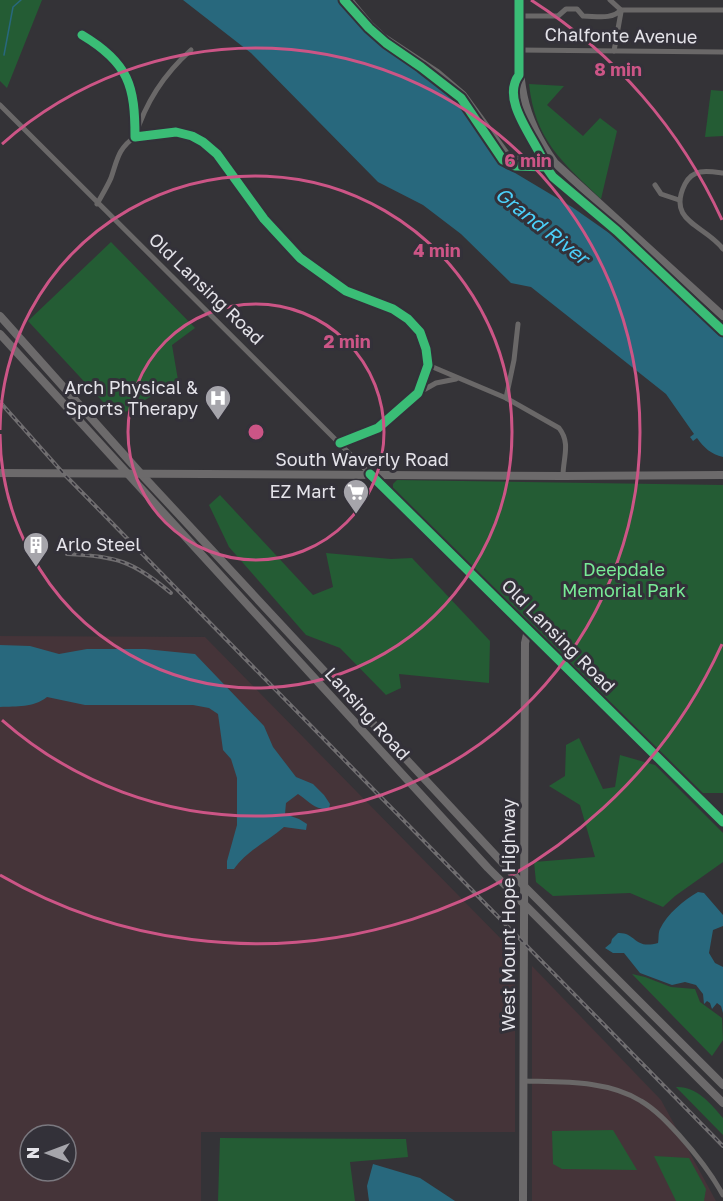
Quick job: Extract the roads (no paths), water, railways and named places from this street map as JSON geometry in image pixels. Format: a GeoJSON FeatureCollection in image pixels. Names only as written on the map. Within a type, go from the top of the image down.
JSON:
{"type":"FeatureCollection","features":[{"type":"Feature","properties":{"kind":"main road"},"geometry":{"type":"LineString","coordinates":[[519,0],[521,86],[526,110],[546,150],[555,163],[723,316]]}},
{"type":"Feature","properties":{"kind":"main road","name":"Lansing Road"},"geometry":{"type":"LineString","coordinates":[[0,316],[142,475],[524,886],[723,1085]]}},
{"type":"Feature","properties":{"kind":"main road","name":"Lansing Road"},"geometry":{"type":"LineString","coordinates":[[0,334],[488,868],[723,1103]]}},
{"type":"Feature","properties":{"kind":"main road","name":"South Waverly Road"},"geometry":{"type":"LineString","coordinates":[[0,473],[722,475]]}},
{"type":"Feature","properties":{"kind":"main road","name":"Old Lansing Road"},"geometry":{"type":"LineString","coordinates":[[370,474],[723,822]]}},
{"type":"Feature","properties":{"kind":"main road","name":"West Mount Hope Highway"},"geometry":{"type":"LineString","coordinates":[[523,1201],[525,643],[528,630]]}},
{"type":"Feature","properties":{"kind":"street"},"geometry":{"type":"LineString","coordinates":[[351,0],[384,36],[437,71],[464,94],[510,157],[528,160],[546,150]]}},
{"type":"Feature","properties":{"kind":"street"},"geometry":{"type":"LineString","coordinates":[[610,0],[621,10],[723,10]]}},
{"type":"Feature","properties":{"kind":"street"},"geometry":{"type":"LineString","coordinates":[[519,16],[558,16],[566,9],[577,9],[583,16],[616,16],[621,10]]}},
{"type":"Feature","properties":{"kind":"street"},"geometry":{"type":"LineString","coordinates":[[614,51],[621,10]]}},
{"type":"Feature","properties":{"kind":"street"},"geometry":{"type":"LineString","coordinates":[[82,35],[113,58],[129,80],[133,99],[135,138]]}},
{"type":"Feature","properties":{"kind":"street"},"geometry":{"type":"LineString","coordinates":[[135,138],[141,118],[160,84],[176,63],[191,50]]}},
{"type":"Feature","properties":{"kind":"street","name":"Chalfonte Avenue"},"geometry":{"type":"LineString","coordinates":[[519,50],[723,52]]}},
{"type":"Feature","properties":{"kind":"street","name":"Old Lansing Road"},"geometry":{"type":"LineString","coordinates":[[0,105],[370,474]]}},
{"type":"Feature","properties":{"kind":"street"},"geometry":{"type":"LineString","coordinates":[[98,204],[107,187],[118,155],[129,141],[135,138],[176,132],[192,136],[203,142],[217,154],[264,219],[300,258],[346,291],[393,309],[408,319],[420,332],[428,364],[418,393]]}},
{"type":"Feature","properties":{"kind":"street"},"geometry":{"type":"LineString","coordinates":[[723,173],[707,171],[690,176],[679,200],[684,217],[690,224],[710,235],[723,249]]}},
{"type":"Feature","properties":{"kind":"street"},"geometry":{"type":"LineString","coordinates":[[655,185],[661,194],[679,200]]}},
{"type":"Feature","properties":{"kind":"street"},"geometry":{"type":"LineString","coordinates":[[506,398],[514,360],[518,324]]}},
{"type":"Feature","properties":{"kind":"street"},"geometry":{"type":"LineString","coordinates":[[428,364],[506,398],[559,428],[566,444],[563,476]]}},
{"type":"Feature","properties":{"kind":"street"},"geometry":{"type":"LineString","coordinates":[[340,443],[378,428],[418,393],[436,383],[457,378]]}},
{"type":"Feature","properties":{"kind":"street"},"geometry":{"type":"LineString","coordinates":[[524,1081],[572,1082],[601,1087],[640,1100],[656,1111],[696,1154],[711,1173],[723,1195]]}},
{"type":"Feature","properties":{"kind":"water","name":"Grand River"},"geometry":{"type":"Polygon","coordinates":[[[183,0],[340,0],[384,47],[427,78],[462,108],[493,154],[505,167],[572,207],[609,233],[723,337],[723,457],[708,450],[697,438],[693,441],[690,437],[694,434],[666,394],[531,287],[511,283],[461,234],[423,205],[378,182],[251,53],[183,0]]]}},
{"type":"Feature","properties":{"kind":"water"},"geometry":{"type":"Polygon","coordinates":[[[0,645],[30,646],[59,654],[87,649],[145,649],[195,654],[264,726],[273,747],[296,777],[313,784],[324,795],[330,804],[329,809],[316,807],[298,794],[286,803],[285,814],[307,824],[306,830],[284,827],[251,852],[234,869],[227,869],[237,825],[237,778],[231,759],[223,750],[218,714],[209,708],[193,705],[85,705],[47,697],[30,705],[0,707],[0,645]]]}},
{"type":"Feature","properties":{"kind":"water"},"geometry":{"type":"Polygon","coordinates":[[[698,892],[704,893],[723,915],[723,926],[713,930],[709,953],[715,963],[723,967],[723,1013],[721,1006],[717,1003],[712,1009],[707,1001],[704,1004],[703,994],[696,985],[685,982],[672,985],[640,973],[624,953],[613,953],[605,948],[618,933],[624,933],[644,944],[658,943],[659,931],[663,923],[682,903],[698,892]]]}},
{"type":"Feature","properties":{"kind":"water"},"geometry":{"type":"Polygon","coordinates":[[[373,1164],[420,1178],[455,1201],[369,1201],[367,1186],[373,1164]]]}},
{"type":"Feature","properties":{"kind":"waterway"},"geometry":{"type":"LineString","coordinates":[[4,55],[13,7],[21,0]]}},
{"type":"Feature","properties":{"kind":"railway"},"geometry":{"type":"LineString","coordinates":[[0,402],[64,474],[723,1146]]}},
{"type":"Feature","properties":{"kind":"railway"},"geometry":{"type":"LineString","coordinates":[[67,554],[99,556],[123,562],[146,574],[171,593]]}},
{"type":"Feature","properties":{"kind":"place","name":"Arch Physical & Sports Therapy"},"geometry":{"type":"Point","coordinates":[218,421]}},
{"type":"Feature","properties":{"kind":"place","name":"EZ Mart"},"geometry":{"type":"Point","coordinates":[356,515]}},
{"type":"Feature","properties":{"kind":"place","name":"Arlo Steel"},"geometry":{"type":"Point","coordinates":[36,568]}},
{"type":"Feature","properties":{"kind":"park label","name":"Deepdale Memorial Park"},"geometry":{"type":"Point","coordinates":[624,580]}}]}
